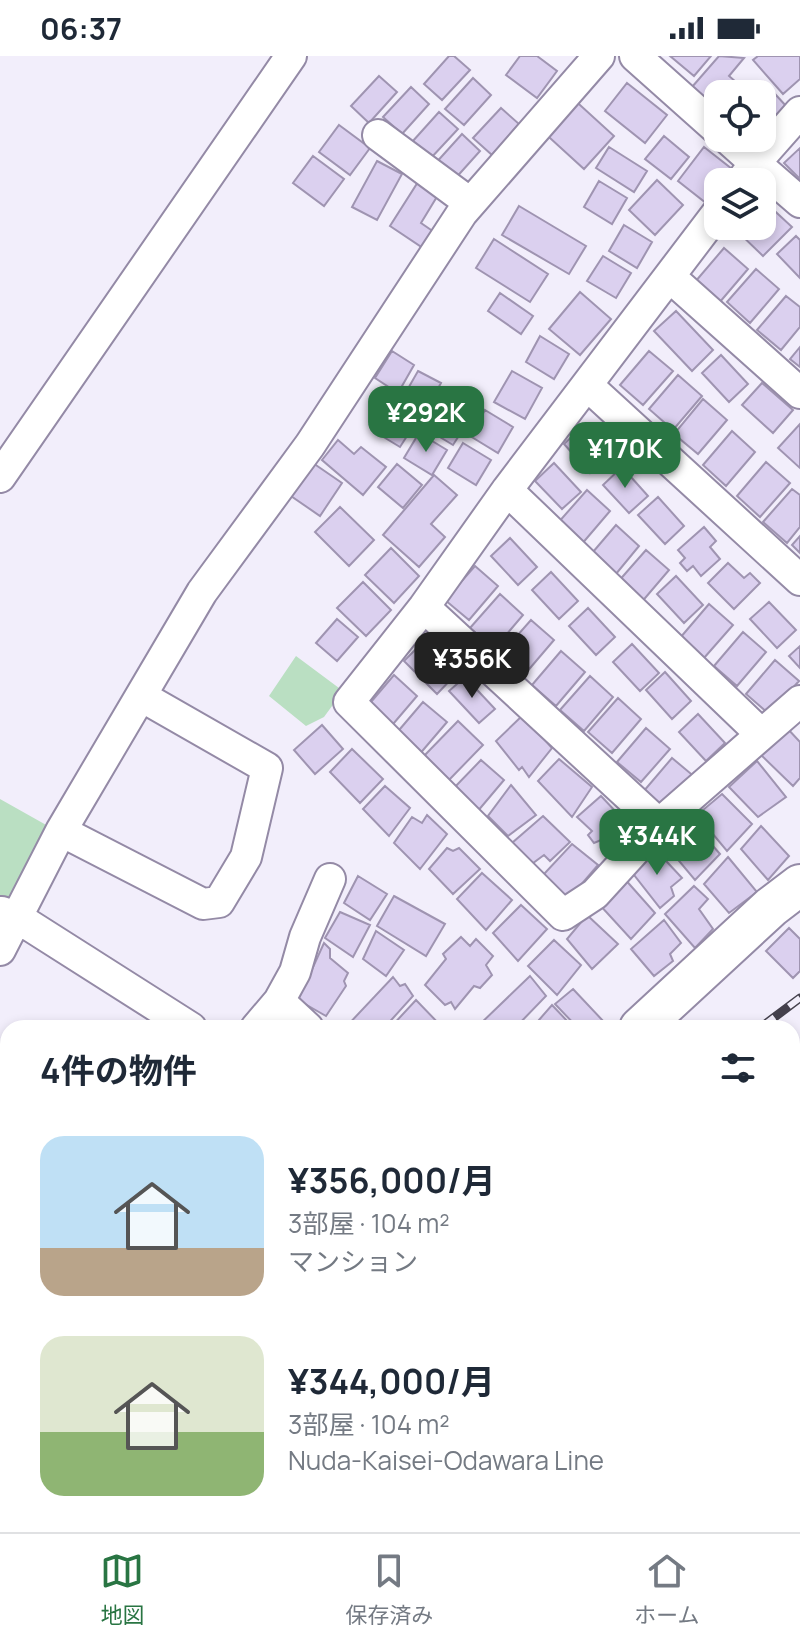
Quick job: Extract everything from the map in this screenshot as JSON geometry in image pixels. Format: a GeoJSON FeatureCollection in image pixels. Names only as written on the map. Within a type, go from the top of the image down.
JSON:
{"type":"FeatureCollection","features":[{"type":"Feature","properties":{"kind":"main road"},"geometry":{"type":"LineString","coordinates":[[649,1020],[771,907],[800,885]]}},
{"type":"Feature","properties":{"kind":"street"},"geometry":{"type":"LineString","coordinates":[[0,477],[291,56]]}},
{"type":"Feature","properties":{"kind":"street"},"geometry":{"type":"LineString","coordinates":[[0,950],[9,915],[202,592],[310,445],[470,203],[599,56]]}},
{"type":"Feature","properties":{"kind":"street"},"geometry":{"type":"LineString","coordinates":[[635,56],[704,118]]}},
{"type":"Feature","properties":{"kind":"street"},"geometry":{"type":"LineString","coordinates":[[751,168],[800,112]]}},
{"type":"Feature","properties":{"kind":"street"},"geometry":{"type":"LineString","coordinates":[[378,135],[470,203]]}},
{"type":"Feature","properties":{"kind":"street"},"geometry":{"type":"LineString","coordinates":[[776,188],[800,202]]}},
{"type":"Feature","properties":{"kind":"street"},"geometry":{"type":"LineString","coordinates":[[704,231],[507,490],[424,607],[349,702],[563,915],[595,894],[659,824],[800,701]]}},
{"type":"Feature","properties":{"kind":"street"},"geometry":{"type":"LineString","coordinates":[[670,277],[800,393]]}},
{"type":"Feature","properties":{"kind":"street"},"geometry":{"type":"LineString","coordinates":[[587,385],[800,580]]}},
{"type":"Feature","properties":{"kind":"street"},"geometry":{"type":"LineString","coordinates":[[507,490],[761,734]]}},
{"type":"Feature","properties":{"kind":"street"},"geometry":{"type":"LineString","coordinates":[[424,607],[659,824]]}},
{"type":"Feature","properties":{"kind":"street"},"geometry":{"type":"LineString","coordinates":[[61,831],[203,904],[219,902],[246,857],[267,768],[141,696]]}},
{"type":"Feature","properties":{"kind":"street"},"geometry":{"type":"LineString","coordinates":[[263,1020],[279,1001],[295,972],[305,937],[330,879]]}},
{"type":"Feature","properties":{"kind":"street"},"geometry":{"type":"LineString","coordinates":[[9,915],[178,1020]]}},
{"type":"Feature","properties":{"kind":"street"},"geometry":{"type":"LineString","coordinates":[[279,1001],[299,1020]]}},
{"type":"Feature","properties":{"kind":"green space"},"geometry":{"type":"Polygon","coordinates":[[[296,656],[343,691],[324,717],[306,726],[269,696],[296,656]]]}},
{"type":"Feature","properties":{"kind":"green space"},"geometry":{"type":"Polygon","coordinates":[[[0,799],[48,826],[10,914],[0,912],[0,799]]]}},
{"type":"Feature","properties":{"kind":"building"},"geometry":{"type":"Polygon","coordinates":[[[449,56],[454,56],[470,70],[442,100],[424,84],[449,56]]]}},
{"type":"Feature","properties":{"kind":"building"},"geometry":{"type":"Polygon","coordinates":[[[520,56],[537,56],[557,71],[537,98],[506,75],[520,56]]]}},
{"type":"Feature","properties":{"kind":"building"},"geometry":{"type":"Polygon","coordinates":[[[670,56],[711,56],[694,76],[670,56]]]}},
{"type":"Feature","properties":{"kind":"building"},"geometry":{"type":"Polygon","coordinates":[[[719,56],[744,58],[729,76],[734,80],[704,80],[704,98],[692,87],[719,56]]]}},
{"type":"Feature","properties":{"kind":"building"},"geometry":{"type":"Polygon","coordinates":[[[758,56],[800,56],[800,79],[783,94],[776,86],[776,80],[771,80],[753,60],[758,56]]]}},
{"type":"Feature","properties":{"kind":"building"},"geometry":{"type":"Polygon","coordinates":[[[379,76],[397,92],[369,123],[351,106],[379,76]]]}},
{"type":"Feature","properties":{"kind":"building"},"geometry":{"type":"Polygon","coordinates":[[[473,78],[491,95],[464,125],[445,109],[473,78]]]}},
{"type":"Feature","properties":{"kind":"building"},"geometry":{"type":"Polygon","coordinates":[[[627,83],[667,115],[645,143],[605,111],[627,83]]]}},
{"type":"Feature","properties":{"kind":"building"},"geometry":{"type":"Polygon","coordinates":[[[411,87],[429,104],[402,134],[383,117],[411,87]]]}},
{"type":"Feature","properties":{"kind":"building"},"geometry":{"type":"Polygon","coordinates":[[[569,95],[614,136],[584,169],[539,128],[569,95]]]}},
{"type":"Feature","properties":{"kind":"building"},"geometry":{"type":"Polygon","coordinates":[[[776,95],[787,107],[776,117],[776,95]]]}},
{"type":"Feature","properties":{"kind":"building"},"geometry":{"type":"Polygon","coordinates":[[[501,108],[519,124],[492,155],[473,138],[501,108]]]}},
{"type":"Feature","properties":{"kind":"building"},"geometry":{"type":"Polygon","coordinates":[[[439,112],[458,129],[430,159],[412,142],[439,112]]]}},
{"type":"Feature","properties":{"kind":"building"},"geometry":{"type":"Polygon","coordinates":[[[339,125],[370,148],[350,175],[319,152],[339,125]]]}},
{"type":"Feature","properties":{"kind":"building"},"geometry":{"type":"Polygon","coordinates":[[[462,134],[480,151],[453,181],[434,165],[462,134]]]}},
{"type":"Feature","properties":{"kind":"building"},"geometry":{"type":"Polygon","coordinates":[[[664,136],[689,157],[671,179],[645,159],[664,136]]]}},
{"type":"Feature","properties":{"kind":"building"},"geometry":{"type":"Polygon","coordinates":[[[609,147],[647,171],[634,192],[596,168],[609,147]]]}},
{"type":"Feature","properties":{"kind":"building"},"geometry":{"type":"Polygon","coordinates":[[[704,147],[704,152],[710,152],[731,168],[704,168],[704,201],[678,181],[704,147]]]}},
{"type":"Feature","properties":{"kind":"building"},"geometry":{"type":"Polygon","coordinates":[[[800,148],[800,179],[784,163],[800,148]]]}},
{"type":"Feature","properties":{"kind":"building"},"geometry":{"type":"Polygon","coordinates":[[[313,156],[344,179],[324,206],[293,183],[313,156]]]}},
{"type":"Feature","properties":{"kind":"building"},"geometry":{"type":"Polygon","coordinates":[[[377,161],[402,174],[377,220],[352,207],[377,161]]]}},
{"type":"Feature","properties":{"kind":"building"},"geometry":{"type":"Polygon","coordinates":[[[657,180],[683,205],[655,235],[629,210],[657,180]]]}},
{"type":"Feature","properties":{"kind":"building"},"geometry":{"type":"Polygon","coordinates":[[[599,181],[627,198],[612,224],[584,207],[599,181]]]}},
{"type":"Feature","properties":{"kind":"building"},"geometry":{"type":"Polygon","coordinates":[[[418,182],[438,195],[421,223],[434,232],[423,248],[390,226],[418,182]]]}},
{"type":"Feature","properties":{"kind":"building"},"geometry":{"type":"Polygon","coordinates":[[[519,206],[586,246],[569,274],[502,235],[519,206]]]}},
{"type":"Feature","properties":{"kind":"building"},"geometry":{"type":"Polygon","coordinates":[[[776,212],[792,227],[763,256],[746,240],[776,240],[776,212]]]}},
{"type":"Feature","properties":{"kind":"building"},"geometry":{"type":"Polygon","coordinates":[[[624,225],[652,242],[637,268],[609,251],[624,225]]]}},
{"type":"Feature","properties":{"kind":"building"},"geometry":{"type":"Polygon","coordinates":[[[796,236],[800,240],[800,278],[777,254],[796,236]]]}},
{"type":"Feature","properties":{"kind":"building"},"geometry":{"type":"Polygon","coordinates":[[[494,239],[548,274],[530,302],[476,268],[494,239]]]}},
{"type":"Feature","properties":{"kind":"building"},"geometry":{"type":"Polygon","coordinates":[[[724,248],[748,269],[719,303],[695,282],[724,248]]]}},
{"type":"Feature","properties":{"kind":"building"},"geometry":{"type":"Polygon","coordinates":[[[603,256],[631,273],[616,298],[587,281],[603,256]]]}},
{"type":"Feature","properties":{"kind":"building"},"geometry":{"type":"Polygon","coordinates":[[[756,269],[779,289],[750,323],[727,302],[756,269]]]}},
{"type":"Feature","properties":{"kind":"building"},"geometry":{"type":"Polygon","coordinates":[[[580,292],[611,319],[580,355],[549,329],[580,292]]]}},
{"type":"Feature","properties":{"kind":"building"},"geometry":{"type":"Polygon","coordinates":[[[500,293],[533,316],[521,334],[488,311],[500,293]]]}},
{"type":"Feature","properties":{"kind":"building"},"geometry":{"type":"Polygon","coordinates":[[[786,296],[800,307],[800,327],[781,350],[757,330],[786,296]]]}},
{"type":"Feature","properties":{"kind":"building"},"geometry":{"type":"Polygon","coordinates":[[[676,311],[713,350],[692,371],[654,331],[676,311]]]}},
{"type":"Feature","properties":{"kind":"building"},"geometry":{"type":"Polygon","coordinates":[[[540,336],[569,354],[554,379],[526,362],[540,336]]]}},
{"type":"Feature","properties":{"kind":"building"},"geometry":{"type":"Polygon","coordinates":[[[800,347],[800,367],[790,359],[800,347]]]}},
{"type":"Feature","properties":{"kind":"building"},"geometry":{"type":"Polygon","coordinates":[[[392,351],[414,365],[398,393],[375,378],[392,351]]]}},
{"type":"Feature","properties":{"kind":"building"},"geometry":{"type":"Polygon","coordinates":[[[649,351],[673,371],[643,405],[620,385],[649,351]]]}},
{"type":"Feature","properties":{"kind":"building"},"geometry":{"type":"Polygon","coordinates":[[[721,355],[748,384],[729,402],[702,373],[721,355]]]}},
{"type":"Feature","properties":{"kind":"building"},"geometry":{"type":"Polygon","coordinates":[[[418,371],[441,383],[421,419],[398,406],[418,371]]]}},
{"type":"Feature","properties":{"kind":"building"},"geometry":{"type":"Polygon","coordinates":[[[512,371],[542,388],[525,419],[494,402],[512,371]]]}},
{"type":"Feature","properties":{"kind":"building"},"geometry":{"type":"Polygon","coordinates":[[[678,375],[702,396],[673,430],[649,409],[678,375]]]}},
{"type":"Feature","properties":{"kind":"building"},"geometry":{"type":"Polygon","coordinates":[[[762,383],[793,410],[773,433],[742,405],[762,383]]]}},
{"type":"Feature","properties":{"kind":"building"},"geometry":{"type":"Polygon","coordinates":[[[703,399],[727,420],[698,454],[674,434],[703,399]]]}},
{"type":"Feature","properties":{"kind":"building"},"geometry":{"type":"Polygon","coordinates":[[[441,403],[469,420],[453,445],[425,428],[441,403]]]}},
{"type":"Feature","properties":{"kind":"building"},"geometry":{"type":"Polygon","coordinates":[[[388,405],[416,422],[400,447],[372,430],[388,405]]]}},
{"type":"Feature","properties":{"kind":"building"},"geometry":{"type":"Polygon","coordinates":[[[485,410],[513,427],[498,453],[470,436],[485,410]]]}},
{"type":"Feature","properties":{"kind":"building"},"geometry":{"type":"Polygon","coordinates":[[[800,424],[800,468],[778,448],[800,424]]]}},
{"type":"Feature","properties":{"kind":"building"},"geometry":{"type":"Polygon","coordinates":[[[583,426],[609,455],[590,473],[564,444],[583,426]]]}},
{"type":"Feature","properties":{"kind":"building"},"geometry":{"type":"Polygon","coordinates":[[[732,431],[755,452],[726,486],[703,465],[732,431]]]}},
{"type":"Feature","properties":{"kind":"building"},"geometry":{"type":"Polygon","coordinates":[[[419,433],[447,450],[432,475],[404,458],[419,433]]]}},
{"type":"Feature","properties":{"kind":"building"},"geometry":{"type":"Polygon","coordinates":[[[338,440],[354,454],[361,447],[386,467],[363,495],[322,460],[338,440]]]}},
{"type":"Feature","properties":{"kind":"building"},"geometry":{"type":"Polygon","coordinates":[[[463,443],[491,460],[476,485],[448,468],[463,443]]]}},
{"type":"Feature","properties":{"kind":"building"},"geometry":{"type":"Polygon","coordinates":[[[310,461],[342,483],[320,516],[288,494],[310,461]]]}},
{"type":"Feature","properties":{"kind":"building"},"geometry":{"type":"Polygon","coordinates":[[[766,462],[790,483],[760,517],[737,496],[766,462]]]}},
{"type":"Feature","properties":{"kind":"building"},"geometry":{"type":"Polygon","coordinates":[[[554,463],[581,492],[562,509],[535,481],[554,463]]]}},
{"type":"Feature","properties":{"kind":"building"},"geometry":{"type":"Polygon","coordinates":[[[397,464],[422,485],[403,508],[378,487],[397,464]]]}},
{"type":"Feature","properties":{"kind":"building"},"geometry":{"type":"Polygon","coordinates":[[[622,467],[648,496],[629,513],[603,485],[622,467]]]}},
{"type":"Feature","properties":{"kind":"building"},"geometry":{"type":"Polygon","coordinates":[[[434,475],[457,495],[431,524],[445,537],[419,567],[383,535],[434,475]]]}},
{"type":"Feature","properties":{"kind":"building"},"geometry":{"type":"Polygon","coordinates":[[[792,489],[800,495],[800,527],[787,543],[763,522],[792,489]]]}},
{"type":"Feature","properties":{"kind":"building"},"geometry":{"type":"Polygon","coordinates":[[[587,490],[610,511],[581,545],[557,524],[587,490]]]}},
{"type":"Feature","properties":{"kind":"building"},"geometry":{"type":"Polygon","coordinates":[[[658,497],[684,526],[665,544],[638,515],[658,497]]]}},
{"type":"Feature","properties":{"kind":"building"},"geometry":{"type":"Polygon","coordinates":[[[340,507],[374,540],[349,566],[315,532],[340,507]]]}},
{"type":"Feature","properties":{"kind":"building"},"geometry":{"type":"Polygon","coordinates":[[[616,525],[639,546],[611,580],[587,559],[616,525]]]}},
{"type":"Feature","properties":{"kind":"building"},"geometry":{"type":"Polygon","coordinates":[[[704,527],[716,541],[710,547],[720,559],[701,576],[693,566],[687,571],[680,563],[685,558],[678,550],[704,527]]]}},
{"type":"Feature","properties":{"kind":"building"},"geometry":{"type":"Polygon","coordinates":[[[800,536],[800,553],[792,545],[800,536]]]}},
{"type":"Feature","properties":{"kind":"building"},"geometry":{"type":"Polygon","coordinates":[[[510,538],[537,567],[518,585],[491,556],[510,538]]]}},
{"type":"Feature","properties":{"kind":"building"},"geometry":{"type":"Polygon","coordinates":[[[391,548],[419,576],[394,603],[365,575],[391,548]]]}},
{"type":"Feature","properties":{"kind":"building"},"geometry":{"type":"Polygon","coordinates":[[[646,550],[669,570],[640,604],[617,583],[646,550]]]}},
{"type":"Feature","properties":{"kind":"building"},"geometry":{"type":"Polygon","coordinates":[[[728,563],[744,578],[750,573],[760,583],[734,609],[708,583],[728,563]]]}},
{"type":"Feature","properties":{"kind":"building"},"geometry":{"type":"Polygon","coordinates":[[[475,566],[498,586],[469,620],[445,600],[475,566]]]}},
{"type":"Feature","properties":{"kind":"building"},"geometry":{"type":"Polygon","coordinates":[[[551,572],[578,601],[559,619],[532,590],[551,572]]]}},
{"type":"Feature","properties":{"kind":"building"},"geometry":{"type":"Polygon","coordinates":[[[676,576],[703,605],[684,623],[657,594],[676,576]]]}},
{"type":"Feature","properties":{"kind":"building"},"geometry":{"type":"Polygon","coordinates":[[[363,582],[391,610],[366,636],[337,608],[363,582]]]}},
{"type":"Feature","properties":{"kind":"building"},"geometry":{"type":"Polygon","coordinates":[[[500,594],[523,615],[494,649],[470,628],[500,594]]]}},
{"type":"Feature","properties":{"kind":"building"},"geometry":{"type":"Polygon","coordinates":[[[769,602],[796,630],[777,648],[750,619],[769,602]]]}},
{"type":"Feature","properties":{"kind":"building"},"geometry":{"type":"Polygon","coordinates":[[[709,604],[733,625],[704,658],[680,638],[709,604]]]}},
{"type":"Feature","properties":{"kind":"building"},"geometry":{"type":"Polygon","coordinates":[[[588,608],[615,637],[596,655],[569,626],[588,608]]]}},
{"type":"Feature","properties":{"kind":"building"},"geometry":{"type":"Polygon","coordinates":[[[337,619],[358,637],[337,661],[316,643],[337,619]]]}},
{"type":"Feature","properties":{"kind":"building"},"geometry":{"type":"Polygon","coordinates":[[[531,620],[554,640],[525,674],[501,654],[531,620]]]}},
{"type":"Feature","properties":{"kind":"building"},"geometry":{"type":"Polygon","coordinates":[[[743,632],[766,652],[737,686],[714,666],[743,632]]]}},
{"type":"Feature","properties":{"kind":"building"},"geometry":{"type":"Polygon","coordinates":[[[424,641],[457,673],[437,694],[404,661],[424,641]]]}},
{"type":"Feature","properties":{"kind":"building"},"geometry":{"type":"Polygon","coordinates":[[[632,644],[659,673],[640,691],[613,662],[632,644]]]}},
{"type":"Feature","properties":{"kind":"building"},"geometry":{"type":"Polygon","coordinates":[[[800,646],[800,668],[789,656],[800,646]]]}},
{"type":"Feature","properties":{"kind":"building"},"geometry":{"type":"Polygon","coordinates":[[[561,651],[585,672],[556,706],[532,685],[561,651]]]}},
{"type":"Feature","properties":{"kind":"building"},"geometry":{"type":"Polygon","coordinates":[[[775,660],[799,681],[769,714],[746,694],[775,660]]]}},
{"type":"Feature","properties":{"kind":"building"},"geometry":{"type":"Polygon","coordinates":[[[665,672],[691,701],[672,719],[646,690],[665,672]]]}},
{"type":"Feature","properties":{"kind":"building"},"geometry":{"type":"Polygon","coordinates":[[[394,675],[417,696],[388,730],[365,709],[394,675]]]}},
{"type":"Feature","properties":{"kind":"building"},"geometry":{"type":"Polygon","coordinates":[[[590,676],[613,697],[584,731],[560,710],[590,676]]]}},
{"type":"Feature","properties":{"kind":"building"},"geometry":{"type":"Polygon","coordinates":[[[465,677],[495,709],[479,723],[449,691],[465,677]]]}},
{"type":"Feature","properties":{"kind":"building"},"geometry":{"type":"Polygon","coordinates":[[[618,698],[641,719],[612,753],[588,732],[618,698]]]}},
{"type":"Feature","properties":{"kind":"building"},"geometry":{"type":"Polygon","coordinates":[[[423,702],[447,722],[418,756],[394,736],[423,702]]]}},
{"type":"Feature","properties":{"kind":"building"},"geometry":{"type":"Polygon","coordinates":[[[698,714],[725,743],[706,761],[679,732],[698,714]]]}},
{"type":"Feature","properties":{"kind":"building"},"geometry":{"type":"Polygon","coordinates":[[[523,715],[552,748],[529,777],[522,767],[519,770],[496,741],[523,715]]]}},
{"type":"Feature","properties":{"kind":"building"},"geometry":{"type":"Polygon","coordinates":[[[458,721],[483,745],[447,782],[422,758],[458,721]]]}},
{"type":"Feature","properties":{"kind":"building"},"geometry":{"type":"Polygon","coordinates":[[[322,725],[343,749],[315,774],[294,750],[322,725]]]}},
{"type":"Feature","properties":{"kind":"building"},"geometry":{"type":"Polygon","coordinates":[[[786,727],[800,742],[800,778],[793,786],[760,754],[786,727]]]}},
{"type":"Feature","properties":{"kind":"building"},"geometry":{"type":"Polygon","coordinates":[[[646,728],[670,749],[641,782],[617,762],[646,728]]]}},
{"type":"Feature","properties":{"kind":"building"},"geometry":{"type":"Polygon","coordinates":[[[352,749],[383,779],[360,803],[330,772],[352,749]]]}},
{"type":"Feature","properties":{"kind":"building"},"geometry":{"type":"Polygon","coordinates":[[[672,758],[696,778],[666,812],[643,792],[672,758]]]}},
{"type":"Feature","properties":{"kind":"building"},"geometry":{"type":"Polygon","coordinates":[[[559,759],[592,787],[572,817],[538,781],[559,759]]]}},
{"type":"Feature","properties":{"kind":"building"},"geometry":{"type":"Polygon","coordinates":[[[481,760],[504,780],[477,812],[452,790],[481,760]]]}},
{"type":"Feature","properties":{"kind":"building"},"geometry":{"type":"Polygon","coordinates":[[[757,761],[786,797],[758,817],[729,787],[757,761]]]}},
{"type":"Feature","properties":{"kind":"building"},"geometry":{"type":"Polygon","coordinates":[[[511,785],[536,815],[508,836],[488,816],[511,785]]]}},
{"type":"Feature","properties":{"kind":"building"},"geometry":{"type":"Polygon","coordinates":[[[385,786],[410,808],[389,836],[363,809],[385,786]]]}},
{"type":"Feature","properties":{"kind":"building"},"geometry":{"type":"Polygon","coordinates":[[[722,794],[752,824],[727,851],[697,815],[722,794]]]}},
{"type":"Feature","properties":{"kind":"building"},"geometry":{"type":"Polygon","coordinates":[[[601,796],[635,832],[612,856],[601,840],[594,843],[588,835],[592,831],[577,817],[601,796]]]}},
{"type":"Feature","properties":{"kind":"building"},"geometry":{"type":"Polygon","coordinates":[[[427,815],[447,834],[420,869],[394,843],[412,817],[422,823],[427,815]]]}},
{"type":"Feature","properties":{"kind":"building"},"geometry":{"type":"Polygon","coordinates":[[[543,816],[570,842],[550,861],[544,855],[529,866],[512,843],[543,816]]]}},
{"type":"Feature","properties":{"kind":"building"},"geometry":{"type":"Polygon","coordinates":[[[687,816],[720,854],[695,880],[664,843],[687,816]]]}},
{"type":"Feature","properties":{"kind":"building"},"geometry":{"type":"Polygon","coordinates":[[[761,826],[789,856],[768,880],[741,849],[761,826]]]}},
{"type":"Feature","properties":{"kind":"building"},"geometry":{"type":"Polygon","coordinates":[[[572,844],[598,865],[568,900],[544,874],[572,844]]]}},
{"type":"Feature","properties":{"kind":"building"},"geometry":{"type":"Polygon","coordinates":[[[653,847],[682,878],[671,887],[674,896],[660,908],[631,871],[653,847]]]}},
{"type":"Feature","properties":{"kind":"building"},"geometry":{"type":"Polygon","coordinates":[[[447,848],[453,851],[459,848],[480,869],[453,894],[429,869],[447,848]]]}},
{"type":"Feature","properties":{"kind":"building"},"geometry":{"type":"Polygon","coordinates":[[[728,857],[757,892],[729,913],[704,884],[728,857]]]}},
{"type":"Feature","properties":{"kind":"building"},"geometry":{"type":"Polygon","coordinates":[[[482,873],[512,900],[486,930],[457,899],[482,873]]]}},
{"type":"Feature","properties":{"kind":"building"},"geometry":{"type":"Polygon","coordinates":[[[358,876],[387,894],[370,920],[344,903],[358,876]]]}},
{"type":"Feature","properties":{"kind":"building"},"geometry":{"type":"Polygon","coordinates":[[[623,877],[655,913],[631,939],[598,903],[623,877]]]}},
{"type":"Feature","properties":{"kind":"building"},"geometry":{"type":"Polygon","coordinates":[[[694,886],[708,899],[699,909],[713,929],[695,948],[665,914],[694,886]]]}},
{"type":"Feature","properties":{"kind":"building"},"geometry":{"type":"Polygon","coordinates":[[[394,896],[445,924],[426,956],[377,926],[394,896]]]}},
{"type":"Feature","properties":{"kind":"building"},"geometry":{"type":"Polygon","coordinates":[[[521,905],[547,929],[518,961],[493,933],[521,905]]]}},
{"type":"Feature","properties":{"kind":"building"},"geometry":{"type":"Polygon","coordinates":[[[340,912],[370,925],[353,957],[325,938],[340,912]]]}},
{"type":"Feature","properties":{"kind":"building"},"geometry":{"type":"Polygon","coordinates":[[[587,915],[618,944],[592,969],[567,939],[587,915]]]}},
{"type":"Feature","properties":{"kind":"building"},"geometry":{"type":"Polygon","coordinates":[[[664,920],[681,943],[670,954],[673,961],[654,976],[631,949],[664,920]]]}},
{"type":"Feature","properties":{"kind":"building"},"geometry":{"type":"Polygon","coordinates":[[[789,928],[800,939],[800,971],[793,978],[766,951],[789,928]]]}},
{"type":"Feature","properties":{"kind":"building"},"geometry":{"type":"Polygon","coordinates":[[[376,931],[404,950],[386,976],[363,959],[376,931]]]}},
{"type":"Feature","properties":{"kind":"building"},"geometry":{"type":"Polygon","coordinates":[[[461,937],[470,946],[476,939],[493,956],[486,965],[492,975],[480,988],[474,986],[455,1009],[451,1002],[445,1005],[425,985],[446,959],[443,954],[461,937]]]}},
{"type":"Feature","properties":{"kind":"building"},"geometry":{"type":"Polygon","coordinates":[[[554,940],[581,965],[557,995],[528,966],[554,940]]]}},
{"type":"Feature","properties":{"kind":"building"},"geometry":{"type":"Polygon","coordinates":[[[324,943],[330,949],[330,958],[348,973],[344,981],[346,986],[326,1016],[298,1000],[324,943]]]}},
{"type":"Feature","properties":{"kind":"building"},"geometry":{"type":"Polygon","coordinates":[[[530,976],[546,996],[523,1020],[484,1020],[530,976]]]}},
{"type":"Feature","properties":{"kind":"building"},"geometry":{"type":"Polygon","coordinates":[[[393,977],[400,986],[405,984],[413,996],[391,1020],[353,1020],[393,977]]]}},
{"type":"Feature","properties":{"kind":"building"},"geometry":{"type":"Polygon","coordinates":[[[573,989],[602,1020],[570,1020],[555,1004],[573,989]]]}},
{"type":"Feature","properties":{"kind":"building"},"geometry":{"type":"Polygon","coordinates":[[[416,1000],[435,1020],[397,1020],[416,1000]]]}},
{"type":"Feature","properties":{"kind":"building"},"geometry":{"type":"Polygon","coordinates":[[[552,1005],[566,1020],[539,1020],[552,1005]]]}},
{"type":"Feature","properties":{"kind":"railway"},"geometry":{"type":"LineString","coordinates":[[771,1020],[800,998]]}}]}
